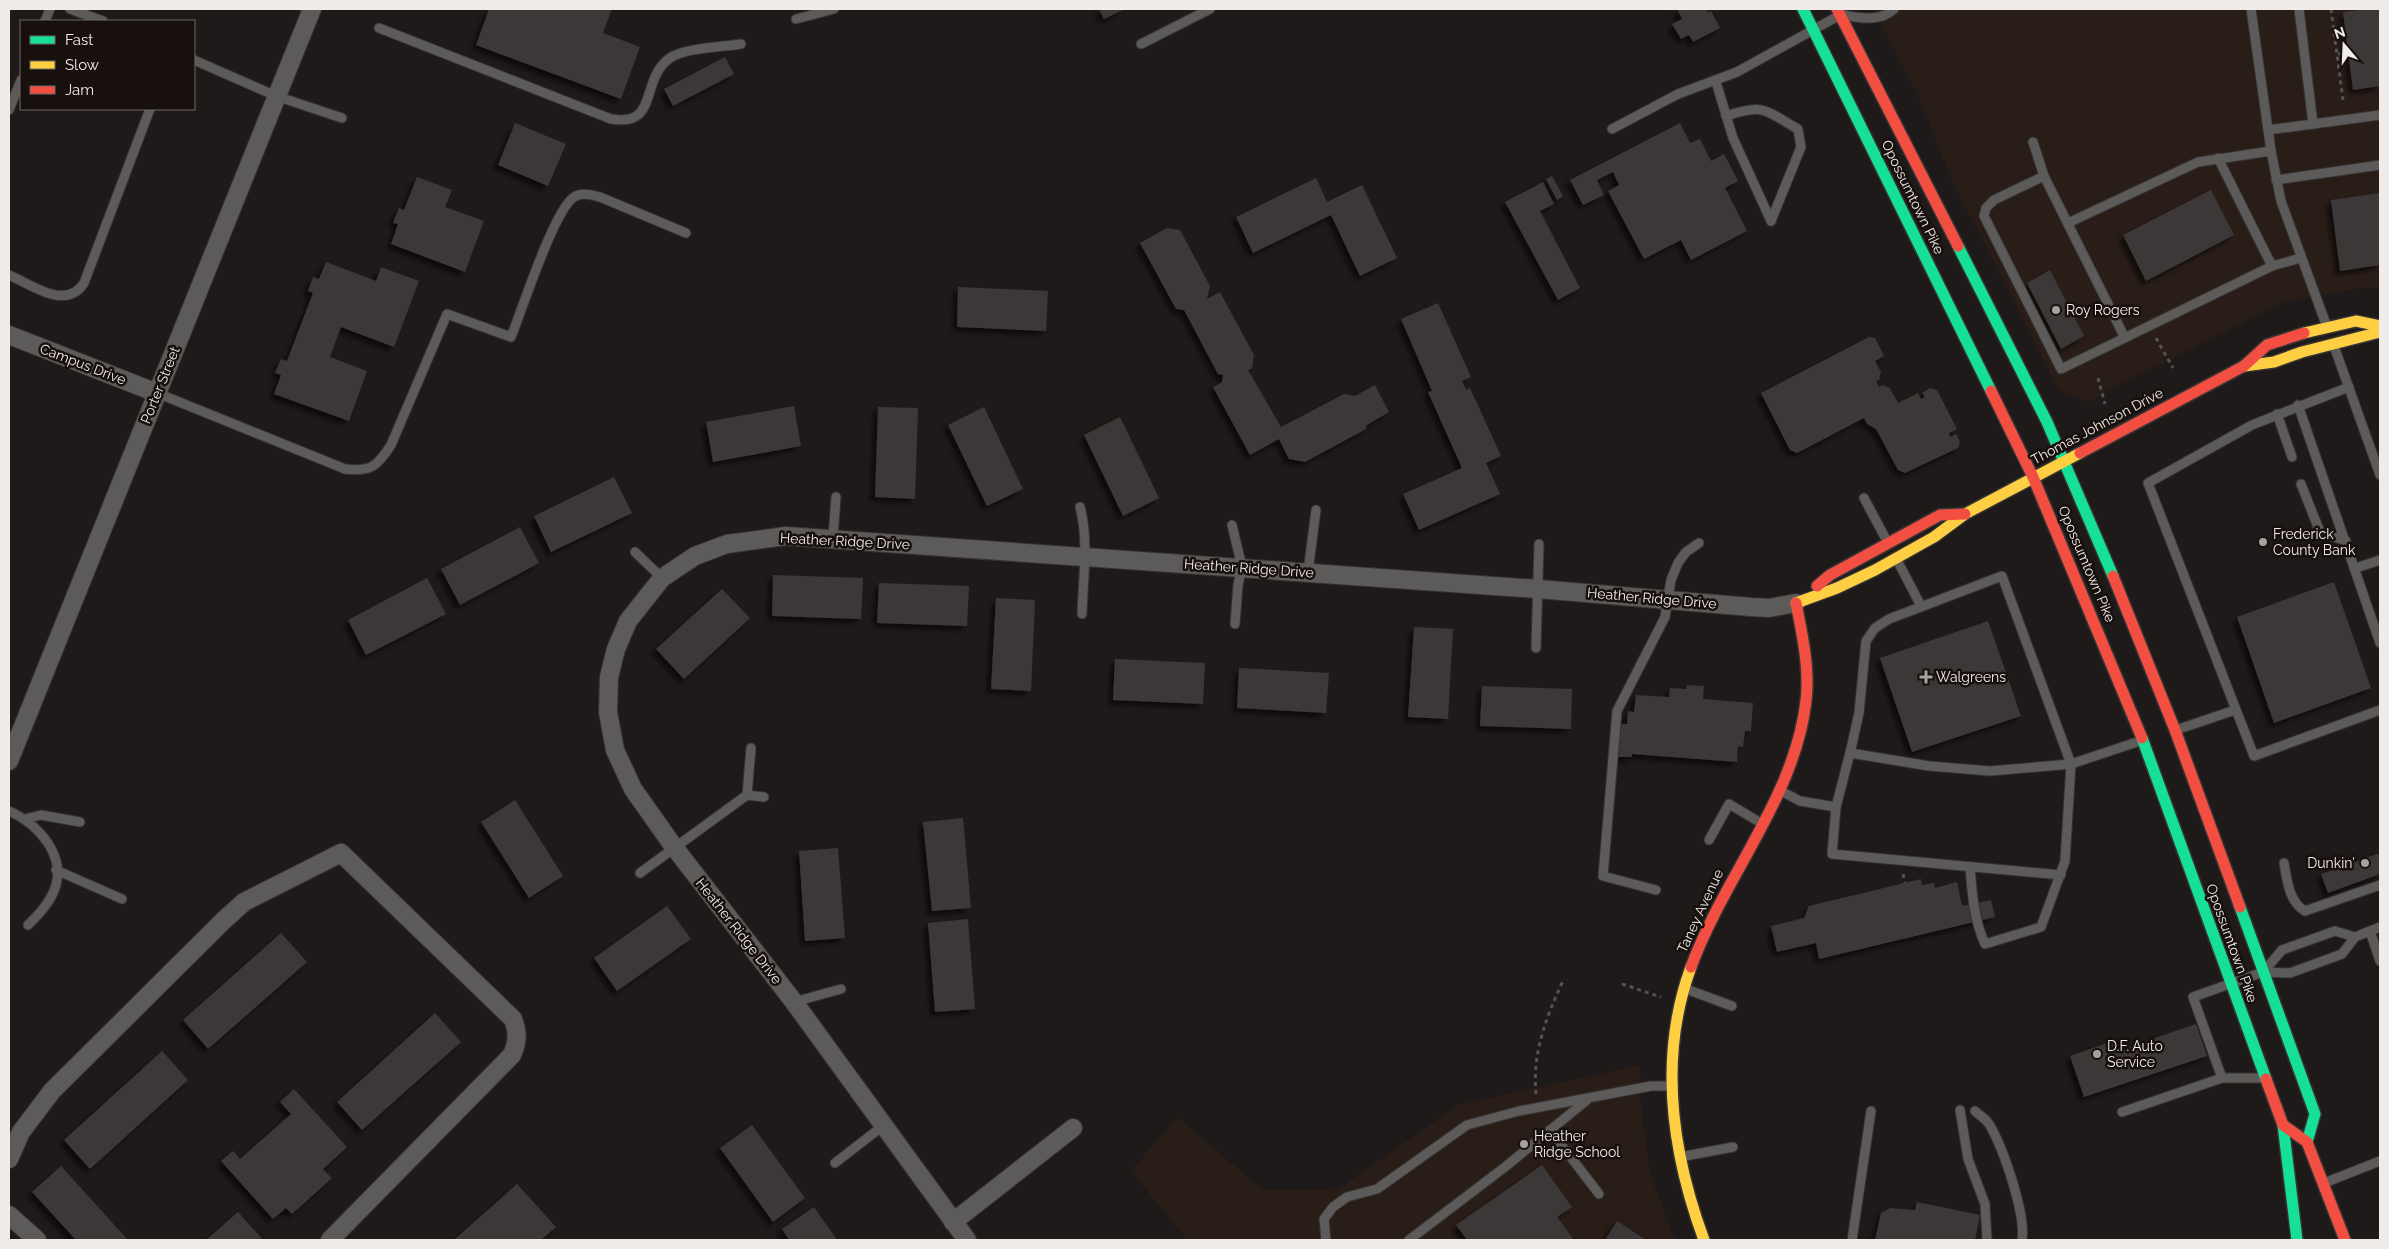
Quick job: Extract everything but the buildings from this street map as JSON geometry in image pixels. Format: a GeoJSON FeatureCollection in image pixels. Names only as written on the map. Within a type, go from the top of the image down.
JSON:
{"type":"FeatureCollection","features":[{"type":"Feature","properties":{"kind":"main road","name":"Opossumtown Pike"},"geometry":{"type":"LineString","coordinates":[[1802,9],[2033,477],[2143,740],[2283,1125],[2297,1240]]}},
{"type":"Feature","properties":{"kind":"main road","name":"Opossumtown Pike"},"geometry":{"type":"LineString","coordinates":[[1840,11],[2047,422],[2107,561],[2175,730],[2315,1114],[2307,1142]]}},
{"type":"Feature","properties":{"kind":"main road","name":"Thomas Johnson Drive"},"geometry":{"type":"LineString","coordinates":[[1796,603],[1837,590],[1896,558],[1950,528],[1965,514],[2244,366],[2267,345],[2326,327],[2356,321],[2380,326]]}},
{"type":"Feature","properties":{"kind":"main road","name":"Thomas Johnson Drive"},"geometry":{"type":"LineString","coordinates":[[2244,366],[2274,362],[2302,352],[2380,332]]}},
{"type":"Feature","properties":{"kind":"main road","name":"Thomas Johnson Drive"},"geometry":{"type":"LineString","coordinates":[[1796,603],[1830,576],[1940,515],[1965,514]]}},
{"type":"Feature","properties":{"kind":"main road","name":"Taney Avenue"},"geometry":{"type":"LineString","coordinates":[[1704,1240],[1686,1192],[1677,1157],[1671,1111],[1674,1034],[1684,988],[1701,939],[1779,790],[1794,756],[1807,699],[1800,621],[1796,603]]}},
{"type":"Feature","properties":{"kind":"main road"},"geometry":{"type":"LineString","coordinates":[[2283,1125],[2307,1142],[2345,1240]]}},
{"type":"Feature","properties":{"kind":"street","name":"Porter Street"},"geometry":{"type":"LineString","coordinates":[[9,761],[312,9]]}},
{"type":"Feature","properties":{"kind":"street","name":"Campus Drive"},"geometry":{"type":"LineString","coordinates":[[9,334],[157,393]]}},
{"type":"Feature","properties":{"kind":"street","name":"Heather Ridge Drive"},"geometry":{"type":"LineString","coordinates":[[967,1240],[794,1002],[674,847],[632,789],[615,750],[608,712],[609,677],[616,649],[628,621],[662,578],[695,556],[727,544],[786,536],[1308,572],[1769,608],[1796,603]]}},
{"type":"Feature","properties":{"kind":"street"},"geometry":{"type":"LineString","coordinates":[[9,1159],[21,1132],[52,1091],[222,922],[244,902],[341,853],[513,1019],[518,1042],[512,1055],[330,1240]]}},
{"type":"Feature","properties":{"kind":"street"},"geometry":{"type":"LineString","coordinates":[[953,1222],[1073,1128]]}},
{"type":"Feature","properties":{"kind":"street"},"geometry":{"type":"LineString","coordinates":[[9,1215],[37,1240]]}},
{"type":"Feature","properties":{"kind":"lane"},"geometry":{"type":"LineString","coordinates":[[70,9],[100,20]]}},
{"type":"Feature","properties":{"kind":"lane"},"geometry":{"type":"LineString","coordinates":[[796,19],[834,9]]}},
{"type":"Feature","properties":{"kind":"lane"},"geometry":{"type":"LineString","coordinates":[[1141,44],[1210,9]]}},
{"type":"Feature","properties":{"kind":"lane"},"geometry":{"type":"LineString","coordinates":[[1612,129],[1678,94],[1716,82],[1813,30],[1840,11],[1863,19],[1890,13],[1894,9]]}},
{"type":"Feature","properties":{"kind":"lane"},"geometry":{"type":"LineString","coordinates":[[2251,9],[2276,180],[2288,223],[2326,327]]}},
{"type":"Feature","properties":{"kind":"lane"},"geometry":{"type":"LineString","coordinates":[[2299,9],[2313,124]]}},
{"type":"Feature","properties":{"kind":"lane"},"geometry":{"type":"LineString","coordinates":[[379,28],[610,118],[622,120],[640,113],[646,106],[656,72],[670,58],[693,51],[741,44]]}},
{"type":"Feature","properties":{"kind":"lane"},"geometry":{"type":"LineString","coordinates":[[195,60],[276,96],[342,118]]}},
{"type":"Feature","properties":{"kind":"lane"},"geometry":{"type":"LineString","coordinates":[[9,110],[20,82]]}},
{"type":"Feature","properties":{"kind":"lane"},"geometry":{"type":"LineString","coordinates":[[1716,82],[1726,116],[1733,138],[1771,221],[1801,147],[1798,129],[1765,110],[1750,108],[1726,116]]}},
{"type":"Feature","properties":{"kind":"lane"},"geometry":{"type":"LineString","coordinates":[[9,275],[59,298],[69,296],[79,290],[150,110]]}},
{"type":"Feature","properties":{"kind":"lane"},"geometry":{"type":"LineString","coordinates":[[2268,130],[2380,115]]}},
{"type":"Feature","properties":{"kind":"lane"},"geometry":{"type":"LineString","coordinates":[[2033,142],[2044,176],[2125,338]]}},
{"type":"Feature","properties":{"kind":"lane"},"geometry":{"type":"LineString","coordinates":[[2068,223],[2198,162],[2271,151]]}},
{"type":"Feature","properties":{"kind":"lane"},"geometry":{"type":"LineString","coordinates":[[2218,158],[2272,266]]}},
{"type":"Feature","properties":{"kind":"lane"},"geometry":{"type":"LineString","coordinates":[[2276,180],[2380,165]]}},
{"type":"Feature","properties":{"kind":"lane"},"geometry":{"type":"LineString","coordinates":[[2044,176],[1994,200],[1986,208],[1984,216],[2061,369],[2272,266],[2301,258]]}},
{"type":"Feature","properties":{"kind":"lane"},"geometry":{"type":"LineString","coordinates":[[157,393],[345,469],[362,471],[372,468],[382,459],[390,445],[447,314],[511,337],[549,239],[570,200],[576,196],[593,196],[686,233]]}},
{"type":"Feature","properties":{"kind":"lane"},"geometry":{"type":"LineString","coordinates":[[2334,344],[2380,475]]}},
{"type":"Feature","properties":{"kind":"lane"},"geometry":{"type":"LineString","coordinates":[[2349,387],[2298,405],[2252,425],[2148,483],[2254,756],[2380,710]]}},
{"type":"Feature","properties":{"kind":"lane"},"geometry":{"type":"LineString","coordinates":[[2298,405],[2356,568],[2380,643]]}},
{"type":"Feature","properties":{"kind":"lane"},"geometry":{"type":"LineString","coordinates":[[2277,414],[2292,457]]}},
{"type":"Feature","properties":{"kind":"lane"},"geometry":{"type":"LineString","coordinates":[[2301,484],[2320,532],[2346,541]]}},
{"type":"Feature","properties":{"kind":"lane"},"geometry":{"type":"LineString","coordinates":[[833,538],[836,497]]}},
{"type":"Feature","properties":{"kind":"lane"},"geometry":{"type":"LineString","coordinates":[[1864,498],[1888,543]]}},
{"type":"Feature","properties":{"kind":"lane"},"geometry":{"type":"LineString","coordinates":[[1080,506],[1083,516],[1084,557],[1082,614]]}},
{"type":"Feature","properties":{"kind":"lane"},"geometry":{"type":"LineString","coordinates":[[1308,572],[1316,510]]}},
{"type":"Feature","properties":{"kind":"lane"},"geometry":{"type":"LineString","coordinates":[[1232,525],[1242,568],[1238,585],[1236,624]]}},
{"type":"Feature","properties":{"kind":"lane"},"geometry":{"type":"LineString","coordinates":[[1656,890],[1603,876],[1617,711],[1665,617],[1671,580],[1678,563],[1686,552],[1698,543]]}},
{"type":"Feature","properties":{"kind":"lane"},"geometry":{"type":"LineString","coordinates":[[1536,648],[1539,544]]}},
{"type":"Feature","properties":{"kind":"lane"},"geometry":{"type":"LineString","coordinates":[[635,552],[662,578]]}},
{"type":"Feature","properties":{"kind":"lane"},"geometry":{"type":"LineString","coordinates":[[1896,558],[1921,606]]}},
{"type":"Feature","properties":{"kind":"lane"},"geometry":{"type":"LineString","coordinates":[[2356,568],[2380,560]]}},
{"type":"Feature","properties":{"kind":"lane"},"geometry":{"type":"LineString","coordinates":[[1970,867],[1973,899],[1985,944],[2041,927],[2061,875],[2069,824],[2071,764],[2002,576],[1889,619],[1875,628],[1866,641],[1859,713],[1836,807],[1832,854],[2061,875]]}},
{"type":"Feature","properties":{"kind":"lane"},"geometry":{"type":"LineString","coordinates":[[2175,730],[2235,710]]}},
{"type":"Feature","properties":{"kind":"lane"},"geometry":{"type":"LineString","coordinates":[[1850,753],[1929,766],[1990,771],[2071,764],[2143,740]]}},
{"type":"Feature","properties":{"kind":"lane"},"geometry":{"type":"LineString","coordinates":[[747,795],[752,748]]}},
{"type":"Feature","properties":{"kind":"lane"},"geometry":{"type":"LineString","coordinates":[[1779,790],[1800,801],[1836,807]]}},
{"type":"Feature","properties":{"kind":"lane"},"geometry":{"type":"LineString","coordinates":[[640,873],[747,795],[764,797]]}},
{"type":"Feature","properties":{"kind":"lane"},"geometry":{"type":"LineString","coordinates":[[1709,840],[1729,804],[1761,823]]}},
{"type":"Feature","properties":{"kind":"lane"},"geometry":{"type":"LineString","coordinates":[[9,811],[25,819],[43,835],[53,851],[56,870],[54,890],[44,908],[28,925]]}},
{"type":"Feature","properties":{"kind":"lane"},"geometry":{"type":"LineString","coordinates":[[25,819],[41,815],[80,822]]}},
{"type":"Feature","properties":{"kind":"lane"},"geometry":{"type":"LineString","coordinates":[[2284,863],[2290,892],[2295,903],[2305,911],[2380,885]]}},
{"type":"Feature","properties":{"kind":"lane"},"geometry":{"type":"LineString","coordinates":[[56,870],[122,899]]}},
{"type":"Feature","properties":{"kind":"lane"},"geometry":{"type":"LineString","coordinates":[[2263,972],[2282,950],[2335,931],[2355,936],[2380,927]]}},
{"type":"Feature","properties":{"kind":"lane"},"geometry":{"type":"LineString","coordinates":[[2370,931],[2380,960]]}},
{"type":"Feature","properties":{"kind":"lane"},"geometry":{"type":"LineString","coordinates":[[2222,1078],[2193,997],[2263,972],[2290,973],[2342,954],[2355,936]]}},
{"type":"Feature","properties":{"kind":"lane"},"geometry":{"type":"LineString","coordinates":[[1684,988],[1732,1006]]}},
{"type":"Feature","properties":{"kind":"lane"},"geometry":{"type":"LineString","coordinates":[[794,1002],[841,989]]}},
{"type":"Feature","properties":{"kind":"lane"},"geometry":{"type":"LineString","coordinates":[[2122,1112],[2222,1078],[2266,1078]]}},
{"type":"Feature","properties":{"kind":"lane"},"geometry":{"type":"LineString","coordinates":[[1326,1240],[1324,1219],[1333,1207],[1347,1197],[1377,1189],[1467,1125],[1519,1111],[1587,1100],[1651,1086],[1672,1086]]}},
{"type":"Feature","properties":{"kind":"lane"},"geometry":{"type":"LineString","coordinates":[[1409,1240],[1587,1100]]}},
{"type":"Feature","properties":{"kind":"lane"},"geometry":{"type":"LineString","coordinates":[[1960,1110],[1968,1159],[1985,1204],[1987,1240]]}},
{"type":"Feature","properties":{"kind":"lane"},"geometry":{"type":"LineString","coordinates":[[1852,1240],[1871,1111]]}},
{"type":"Feature","properties":{"kind":"lane"},"geometry":{"type":"LineString","coordinates":[[1975,1111],[1988,1122],[2000,1147],[2021,1211],[2024,1228],[2022,1240]]}},
{"type":"Feature","properties":{"kind":"lane"},"geometry":{"type":"LineString","coordinates":[[835,1163],[884,1126]]}},
{"type":"Feature","properties":{"kind":"lane"},"geometry":{"type":"LineString","coordinates":[[1550,1130],[1599,1194]]}},
{"type":"Feature","properties":{"kind":"lane"},"geometry":{"type":"LineString","coordinates":[[1677,1157],[1733,1147]]}},
{"type":"Feature","properties":{"kind":"lane"},"geometry":{"type":"LineString","coordinates":[[2323,1183],[2380,1161]]}},
{"type":"Feature","properties":{"kind":"path"},"geometry":{"type":"LineString","coordinates":[[2331,9],[2343,100]]}},
{"type":"Feature","properties":{"kind":"path"},"geometry":{"type":"LineString","coordinates":[[2338,54],[2348,53]]}},
{"type":"Feature","properties":{"kind":"path"},"geometry":{"type":"LineString","coordinates":[[2149,326],[2173,368]]}},
{"type":"Feature","properties":{"kind":"path"},"geometry":{"type":"LineString","coordinates":[[2098,378],[2105,404]]}},
{"type":"Feature","properties":{"kind":"path"},"geometry":{"type":"LineString","coordinates":[[1903,874],[1906,883]]}},
{"type":"Feature","properties":{"kind":"path"},"geometry":{"type":"LineString","coordinates":[[1536,1095],[1534,1074],[1536,1056],[1544,1025],[1563,981]]}},
{"type":"Feature","properties":{"kind":"path"},"geometry":{"type":"LineString","coordinates":[[1622,984],[1661,997]]}},
{"type":"Feature","properties":{"kind":"shaded area"},"geometry":{"type":"Polygon","coordinates":[[[1873,9],[2380,9],[2380,287],[2362,288],[2284,302],[2087,402],[2059,391],[1951,178],[1920,99],[1873,9]]]}},
{"type":"Feature","properties":{"kind":"shaded area","name":"Heather Ridge School"},"geometry":{"type":"Polygon","coordinates":[[[1640,1065],[1641,1107],[1650,1174],[1675,1240],[1187,1240],[1131,1171],[1177,1117],[1263,1190],[1338,1189],[1458,1105],[1640,1065]]]}},
{"type":"Feature","properties":{"kind":"traffic: fast"},"geometry":{"type":"LineString","coordinates":[[1803,9],[1991,391]]}},
{"type":"Feature","properties":{"kind":"traffic: fast"},"geometry":{"type":"LineString","coordinates":[[1958,246],[2047,422],[2113,576]]}},
{"type":"Feature","properties":{"kind":"traffic: fast"},"geometry":{"type":"LineString","coordinates":[[2142,738],[2266,1079]]}},
{"type":"Feature","properties":{"kind":"traffic: fast"},"geometry":{"type":"LineString","coordinates":[[2240,907],[2315,1114],[2307,1142]]}},
{"type":"Feature","properties":{"kind":"traffic: fast"},"geometry":{"type":"LineString","coordinates":[[2283,1125],[2297,1240]]}},
{"type":"Feature","properties":{"kind":"traffic: slow"},"geometry":{"type":"LineString","coordinates":[[2304,333],[2356,321],[2380,326]]}},
{"type":"Feature","properties":{"kind":"traffic: slow"},"geometry":{"type":"LineString","coordinates":[[2244,366],[2274,362],[2302,352],[2380,332]]}},
{"type":"Feature","properties":{"kind":"traffic: slow"},"geometry":{"type":"LineString","coordinates":[[1796,603],[1837,588],[1875,570],[1934,537],[1965,514],[2080,453]]}},
{"type":"Feature","properties":{"kind":"traffic: slow"},"geometry":{"type":"LineString","coordinates":[[1691,967],[1681,1001],[1675,1035],[1672,1070],[1673,1105],[1684,1173],[1704,1240]]}},
{"type":"Feature","properties":{"kind":"traffic: jam"},"geometry":{"type":"LineString","coordinates":[[1837,9],[1958,246]]}},
{"type":"Feature","properties":{"kind":"traffic: jam"},"geometry":{"type":"LineString","coordinates":[[2080,453],[2244,366],[2267,345],[2304,333]]}},
{"type":"Feature","properties":{"kind":"traffic: jam"},"geometry":{"type":"LineString","coordinates":[[1991,391],[2033,477],[2142,738]]}},
{"type":"Feature","properties":{"kind":"traffic: jam"},"geometry":{"type":"LineString","coordinates":[[1817,586],[1830,575],[1940,515],[1965,514]]}},
{"type":"Feature","properties":{"kind":"traffic: jam"},"geometry":{"type":"LineString","coordinates":[[2113,576],[2175,730],[2240,907]]}},
{"type":"Feature","properties":{"kind":"traffic: jam"},"geometry":{"type":"LineString","coordinates":[[1691,967],[1721,901],[1773,804],[1788,770],[1799,736],[1806,701],[1807,676],[1805,651],[1796,603]]}},
{"type":"Feature","properties":{"kind":"traffic: jam"},"geometry":{"type":"LineString","coordinates":[[2266,1079],[2283,1125],[2307,1142],[2345,1240]]}},
{"type":"Feature","properties":{"kind":"place","name":"Roy Rogers"},"geometry":{"type":"Point","coordinates":[2056,310]}},
{"type":"Feature","properties":{"kind":"place","name":"Frederick County Bank"},"geometry":{"type":"Point","coordinates":[2263,542]}},
{"type":"Feature","properties":{"kind":"place","name":"Walgreens"},"geometry":{"type":"Point","coordinates":[1926,677]}},
{"type":"Feature","properties":{"kind":"place","name":"Dunkin'"},"geometry":{"type":"Point","coordinates":[2365,863]}},
{"type":"Feature","properties":{"kind":"place","name":"D.F. Auto Service"},"geometry":{"type":"Point","coordinates":[2097,1054]}},
{"type":"Feature","properties":{"kind":"place","name":"Heather Ridge School"},"geometry":{"type":"Point","coordinates":[1524,1144]}}]}
